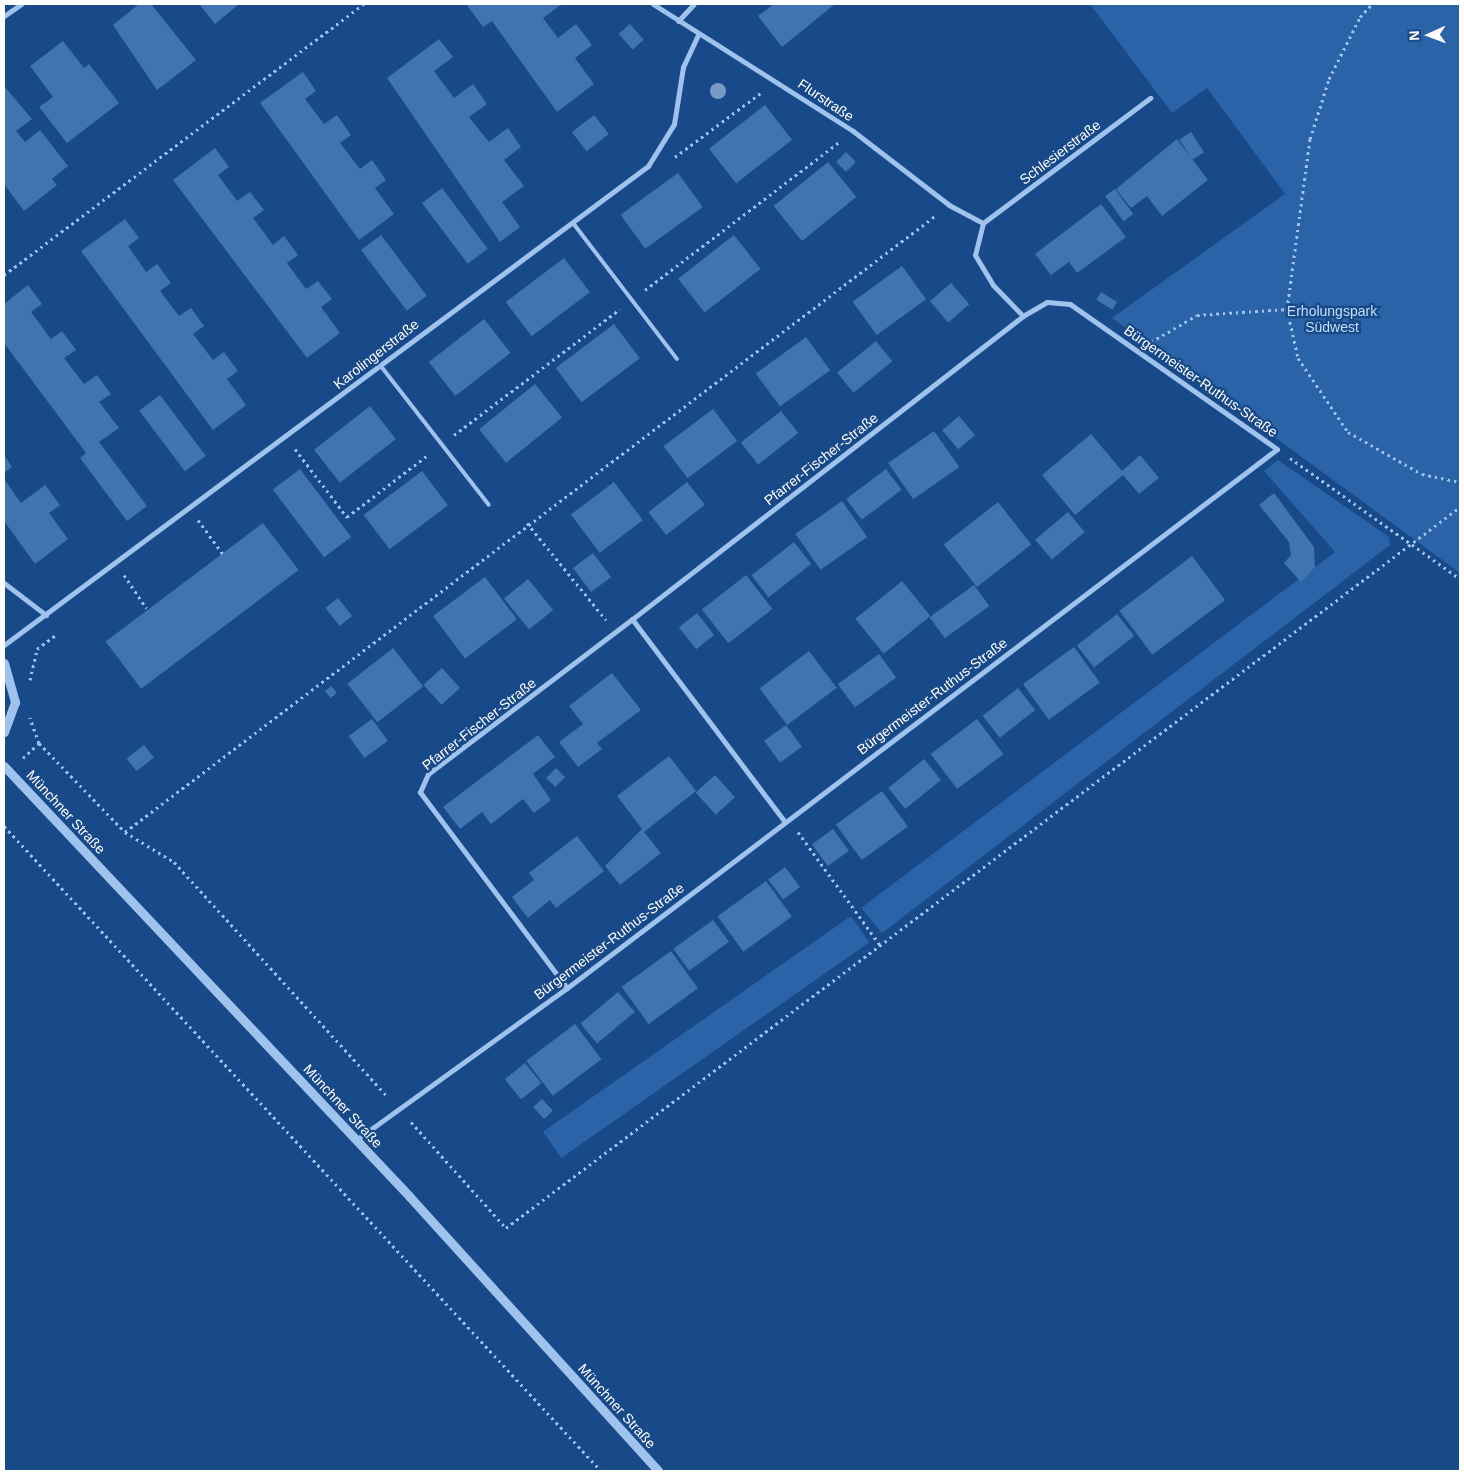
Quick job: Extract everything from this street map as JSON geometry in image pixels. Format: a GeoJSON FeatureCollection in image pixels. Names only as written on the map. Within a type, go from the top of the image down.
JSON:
{"type":"FeatureCollection","features":[{"type":"Feature","properties":{"kind":"street"},"geometry":{"type":"LineString","coordinates":[[4,16],[21,4]]}},
{"type":"Feature","properties":{"kind":"street","name":"Flurstraße"},"geometry":{"type":"LineString","coordinates":[[653,4],[698,35],[733,52],[853,131],[949,205],[983,223]]}},
{"type":"Feature","properties":{"kind":"street"},"geometry":{"type":"LineString","coordinates":[[678,21],[694,4]]}},
{"type":"Feature","properties":{"kind":"street","name":"Karolingerstraße"},"geometry":{"type":"LineString","coordinates":[[4,645],[190,509],[648,166],[674,124],[683,68],[698,35]]}},
{"type":"Feature","properties":{"kind":"street","name":"Schlesierstraße"},"geometry":{"type":"LineString","coordinates":[[983,223],[1150,98]]}},
{"type":"Feature","properties":{"kind":"street"},"geometry":{"type":"LineString","coordinates":[[983,223],[975,255],[993,285],[1023,316]]}},
{"type":"Feature","properties":{"kind":"street","name":"Bürgermeister-Ruthus-Straße"},"geometry":{"type":"LineString","coordinates":[[356,1140],[567,988],[1277,449],[1139,349],[1070,304],[1047,302],[1023,316]]}},
{"type":"Feature","properties":{"kind":"street","name":"Pfarrer-Fischer-Straße"},"geometry":{"type":"LineString","coordinates":[[567,988],[420,792],[428,774],[632,620],[1023,316]]}},
{"type":"Feature","properties":{"kind":"street"},"geometry":{"type":"LineString","coordinates":[[4,583],[46,615]]}},
{"type":"Feature","properties":{"kind":"street"},"geometry":{"type":"LineString","coordinates":[[632,620],[787,821]]}},
{"type":"Feature","properties":{"kind":"street"},"geometry":{"type":"LineString","coordinates":[[4,663],[15,702],[4,732]]}},
{"type":"Feature","properties":{"kind":"street","name":"Münchner Straße"},"geometry":{"type":"LineString","coordinates":[[4,766],[356,1140],[658,1471]]}},
{"type":"Feature","properties":{"kind":"lane"},"geometry":{"type":"LineString","coordinates":[[573,222],[677,359]]}},
{"type":"Feature","properties":{"kind":"lane"},"geometry":{"type":"LineString","coordinates":[[380,365],[440,446],[489,505]]}},
{"type":"Feature","properties":{"kind":"path"},"geometry":{"type":"LineString","coordinates":[[4,274],[364,4]]}},
{"type":"Feature","properties":{"kind":"path"},"geometry":{"type":"LineString","coordinates":[[1372,4],[1360,17],[1329,79],[1310,139],[1287,309],[1298,358],[1348,432],[1422,474],[1460,482]]}},
{"type":"Feature","properties":{"kind":"path"},"geometry":{"type":"LineString","coordinates":[[285,437],[346,517],[853,131]]}},
{"type":"Feature","properties":{"kind":"path"},"geometry":{"type":"LineString","coordinates":[[125,832],[528,523],[949,205]]}},
{"type":"Feature","properties":{"kind":"path"},"geometry":{"type":"LineString","coordinates":[[1139,349],[1197,315],[1287,309]]}},
{"type":"Feature","properties":{"kind":"path"},"geometry":{"type":"LineString","coordinates":[[1277,449],[1408,544],[1460,579]]}},
{"type":"Feature","properties":{"kind":"path"},"geometry":{"type":"LineString","coordinates":[[39,743],[125,832],[174,862],[506,1228],[1408,544],[1460,507]]}},
{"type":"Feature","properties":{"kind":"path"},"geometry":{"type":"LineString","coordinates":[[190,509],[223,554]]}},
{"type":"Feature","properties":{"kind":"path"},"geometry":{"type":"LineString","coordinates":[[528,523],[616,632]]}},
{"type":"Feature","properties":{"kind":"path"},"geometry":{"type":"LineString","coordinates":[[116,564],[146,608]]}},
{"type":"Feature","properties":{"kind":"path"},"geometry":{"type":"LineString","coordinates":[[787,821],[880,945]]}},
{"type":"Feature","properties":{"kind":"path"},"geometry":{"type":"LineString","coordinates":[[4,826],[601,1471]]}},
{"type":"Feature","properties":{"kind":"green space","name":"Erholungspark Südwest"},"geometry":{"type":"Polygon","coordinates":[[[1090,4],[1460,4],[1460,573],[1112,318],[1285,194],[1207,88],[1172,113],[1090,4]]]}},
{"type":"Feature","properties":{"kind":"green space"},"geometry":{"type":"Polygon","coordinates":[[[1278,460],[1389,537],[1390,545],[882,933],[861,908],[1335,552],[1264,471],[1278,460]]]}},
{"type":"Feature","properties":{"kind":"green space"},"geometry":{"type":"Polygon","coordinates":[[[851,916],[869,942],[561,1158],[543,1132],[851,916]]]}},
{"type":"Feature","properties":{"kind":"building"},"geometry":{"type":"Polygon","coordinates":[[[139,4],[151,4],[196,60],[157,90],[113,25],[139,4]]]}},
{"type":"Feature","properties":{"kind":"building"},"geometry":{"type":"Polygon","coordinates":[[[199,4],[239,4],[215,24],[199,4]]]}},
{"type":"Feature","properties":{"kind":"building"},"geometry":{"type":"Polygon","coordinates":[[[466,4],[562,4],[543,18],[558,38],[576,24],[592,45],[575,58],[594,84],[557,112],[492,21],[483,27],[466,4]]]}},
{"type":"Feature","properties":{"kind":"building"},"geometry":{"type":"Polygon","coordinates":[[[774,4],[835,4],[782,47],[758,16],[774,4]]]}},
{"type":"Feature","properties":{"kind":"building"},"geometry":{"type":"Polygon","coordinates":[[[630,24],[644,40],[632,50],[619,34],[630,24]]]}},
{"type":"Feature","properties":{"kind":"building"},"geometry":{"type":"Polygon","coordinates":[[[439,39],[453,57],[434,71],[454,98],[473,84],[487,104],[469,117],[489,142],[508,128],[521,147],[504,160],[524,186],[502,202],[520,227],[500,242],[387,78],[439,39]]]}},
{"type":"Feature","properties":{"kind":"building"},"geometry":{"type":"Polygon","coordinates":[[[63,41],[84,68],[89,64],[119,103],[67,143],[39,107],[53,97],[30,66],[63,41]]]}},
{"type":"Feature","properties":{"kind":"building"},"geometry":{"type":"Polygon","coordinates":[[[303,72],[316,91],[305,99],[324,124],[337,115],[351,135],[340,143],[360,169],[372,160],[386,180],[375,188],[394,214],[359,240],[260,103],[303,72]]]}},
{"type":"Feature","properties":{"kind":"building"},"geometry":{"type":"Polygon","coordinates":[[[4,86],[32,119],[16,131],[25,142],[40,130],[68,166],[52,179],[57,185],[24,211],[4,184],[4,86]]]}},
{"type":"Feature","properties":{"kind":"building"},"geometry":{"type":"Polygon","coordinates":[[[765,105],[792,140],[736,183],[709,149],[765,105]]]}},
{"type":"Feature","properties":{"kind":"building"},"geometry":{"type":"Polygon","coordinates":[[[594,115],[609,134],[587,151],[572,132],[594,115]]]}},
{"type":"Feature","properties":{"kind":"building"},"geometry":{"type":"Polygon","coordinates":[[[1191,132],[1204,152],[1192,160],[1179,140],[1191,132]]]}},
{"type":"Feature","properties":{"kind":"building"},"geometry":{"type":"Polygon","coordinates":[[[1177,139],[1208,180],[1162,216],[1147,196],[1131,208],[1116,189],[1177,139]]]}},
{"type":"Feature","properties":{"kind":"building"},"geometry":{"type":"Polygon","coordinates":[[[215,148],[229,167],[218,175],[237,201],[250,192],[264,210],[253,218],[273,245],[284,236],[298,255],[287,263],[306,289],[318,281],[332,299],[321,307],[340,333],[307,358],[173,180],[215,148]]]}},
{"type":"Feature","properties":{"kind":"building"},"geometry":{"type":"Polygon","coordinates":[[[846,152],[856,162],[846,172],[836,162],[846,152]]]}},
{"type":"Feature","properties":{"kind":"building"},"geometry":{"type":"Polygon","coordinates":[[[828,162],[856,197],[802,241],[774,206],[828,162]]]}},
{"type":"Feature","properties":{"kind":"building"},"geometry":{"type":"Polygon","coordinates":[[[678,173],[703,207],[645,249],[621,215],[678,173]]]}},
{"type":"Feature","properties":{"kind":"building"},"geometry":{"type":"Polygon","coordinates":[[[442,188],[488,249],[468,264],[422,203],[442,188]]]}},
{"type":"Feature","properties":{"kind":"building"},"geometry":{"type":"Polygon","coordinates":[[[1115,189],[1133,214],[1124,221],[1105,196],[1115,189]]]}},
{"type":"Feature","properties":{"kind":"building"},"geometry":{"type":"Polygon","coordinates":[[[1101,204],[1126,237],[1077,273],[1069,262],[1051,275],[1035,254],[1101,204]]]}},
{"type":"Feature","properties":{"kind":"building"},"geometry":{"type":"Polygon","coordinates":[[[125,219],[139,238],[128,246],[146,272],[157,264],[171,283],[160,291],[179,316],[191,308],[204,326],[193,334],[213,360],[224,352],[238,371],[227,379],[246,405],[213,430],[81,251],[125,219]]]}},
{"type":"Feature","properties":{"kind":"building"},"geometry":{"type":"Polygon","coordinates":[[[381,235],[427,296],[407,311],[361,250],[381,235]]]}},
{"type":"Feature","properties":{"kind":"building"},"geometry":{"type":"Polygon","coordinates":[[[734,235],[760,269],[705,313],[678,279],[734,235]]]}},
{"type":"Feature","properties":{"kind":"building"},"geometry":{"type":"Polygon","coordinates":[[[564,258],[590,292],[532,336],[506,302],[564,258]]]}},
{"type":"Feature","properties":{"kind":"building"},"geometry":{"type":"Polygon","coordinates":[[[902,266],[926,299],[877,335],[853,302],[902,266]]]}},
{"type":"Feature","properties":{"kind":"building"},"geometry":{"type":"Polygon","coordinates":[[[951,283],[969,304],[948,323],[930,301],[951,283]]]}},
{"type":"Feature","properties":{"kind":"building"},"geometry":{"type":"Polygon","coordinates":[[[28,285],[42,304],[31,312],[51,339],[62,331],[76,350],[64,358],[84,384],[97,375],[111,394],[99,402],[119,428],[99,442],[147,506],[127,521],[80,458],[86,453],[4,343],[4,304],[28,285]]]}},
{"type":"Feature","properties":{"kind":"building"},"geometry":{"type":"Polygon","coordinates":[[[1101,292],[1117,302],[1112,310],[1096,300],[1101,292]]]}},
{"type":"Feature","properties":{"kind":"building"},"geometry":{"type":"Polygon","coordinates":[[[484,319],[510,353],[455,396],[429,362],[484,319]]]}},
{"type":"Feature","properties":{"kind":"building"},"geometry":{"type":"Polygon","coordinates":[[[614,324],[640,358],[582,402],[556,368],[614,324]]]}},
{"type":"Feature","properties":{"kind":"building"},"geometry":{"type":"Polygon","coordinates":[[[806,337],[830,370],[780,407],[756,373],[806,337]]]}},
{"type":"Feature","properties":{"kind":"building"},"geometry":{"type":"Polygon","coordinates":[[[876,341],[892,361],[854,393],[837,372],[876,341]]]}},
{"type":"Feature","properties":{"kind":"building"},"geometry":{"type":"Polygon","coordinates":[[[535,384],[562,417],[506,463],[479,429],[535,384]]]}},
{"type":"Feature","properties":{"kind":"building"},"geometry":{"type":"Polygon","coordinates":[[[160,395],[206,456],[185,471],[139,411],[160,395]]]}},
{"type":"Feature","properties":{"kind":"building"},"geometry":{"type":"Polygon","coordinates":[[[370,406],[396,439],[340,483],[314,450],[370,406]]]}},
{"type":"Feature","properties":{"kind":"building"},"geometry":{"type":"Polygon","coordinates":[[[713,409],[737,441],[688,478],[663,446],[713,409]]]}},
{"type":"Feature","properties":{"kind":"building"},"geometry":{"type":"Polygon","coordinates":[[[781,411],[798,433],[758,464],[741,442],[781,411]]]}},
{"type":"Feature","properties":{"kind":"building"},"geometry":{"type":"Polygon","coordinates":[[[959,416],[975,435],[958,449],[942,430],[959,416]]]}},
{"type":"Feature","properties":{"kind":"building"},"geometry":{"type":"Polygon","coordinates":[[[934,431],[959,467],[913,499],[888,463],[934,431]]]}},
{"type":"Feature","properties":{"kind":"building"},"geometry":{"type":"Polygon","coordinates":[[[1091,434],[1122,471],[1140,455],[1159,478],[1139,494],[1123,475],[1075,515],[1042,475],[1091,434]]]}},
{"type":"Feature","properties":{"kind":"building"},"geometry":{"type":"Polygon","coordinates":[[[4,455],[12,467],[4,473],[4,455]]]}},
{"type":"Feature","properties":{"kind":"building"},"geometry":{"type":"Polygon","coordinates":[[[300,469],[351,537],[324,557],[273,489],[300,469]]]}},
{"type":"Feature","properties":{"kind":"building"},"geometry":{"type":"Polygon","coordinates":[[[886,469],[902,490],[862,520],[846,499],[886,469]]]}},
{"type":"Feature","properties":{"kind":"building"},"geometry":{"type":"Polygon","coordinates":[[[422,471],[448,505],[390,549],[364,515],[422,471]]]}},
{"type":"Feature","properties":{"kind":"building"},"geometry":{"type":"Polygon","coordinates":[[[4,479],[21,503],[45,485],[60,505],[49,513],[68,539],[35,564],[4,521],[4,479]]]}},
{"type":"Feature","properties":{"kind":"building"},"geometry":{"type":"Polygon","coordinates":[[[614,482],[643,520],[600,553],[571,514],[614,482]]]}},
{"type":"Feature","properties":{"kind":"building"},"geometry":{"type":"Polygon","coordinates":[[[687,482],[705,505],[666,535],[648,512],[687,482]]]}},
{"type":"Feature","properties":{"kind":"building"},"geometry":{"type":"Polygon","coordinates":[[[1274,493],[1314,547],[1315,567],[1301,582],[1284,563],[1291,555],[1289,542],[1259,505],[1274,493]]]}},
{"type":"Feature","properties":{"kind":"building"},"geometry":{"type":"Polygon","coordinates":[[[842,501],[867,537],[821,570],[795,534],[842,501]]]}},
{"type":"Feature","properties":{"kind":"building"},"geometry":{"type":"Polygon","coordinates":[[[998,502],[1031,545],[977,587],[944,544],[998,502]]]}},
{"type":"Feature","properties":{"kind":"building"},"geometry":{"type":"Polygon","coordinates":[[[1068,512],[1085,532],[1052,560],[1035,540],[1068,512]]]}},
{"type":"Feature","properties":{"kind":"building"},"geometry":{"type":"Polygon","coordinates":[[[263,523],[299,570],[141,689],[106,642],[263,523]]]}},
{"type":"Feature","properties":{"kind":"building"},"geometry":{"type":"Polygon","coordinates":[[[794,542],[811,564],[769,597],[751,575],[794,542]]]}},
{"type":"Feature","properties":{"kind":"building"},"geometry":{"type":"Polygon","coordinates":[[[593,553],[611,577],[591,592],[573,568],[593,553]]]}},
{"type":"Feature","properties":{"kind":"building"},"geometry":{"type":"Polygon","coordinates":[[[1192,556],[1225,600],[1152,655],[1119,611],[1192,556]]]}},
{"type":"Feature","properties":{"kind":"building"},"geometry":{"type":"Polygon","coordinates":[[[746,575],[772,609],[728,643],[702,609],[746,575]]]}},
{"type":"Feature","properties":{"kind":"building"},"geometry":{"type":"Polygon","coordinates":[[[485,577],[517,619],[465,658],[433,616],[485,577]]]}},
{"type":"Feature","properties":{"kind":"building"},"geometry":{"type":"Polygon","coordinates":[[[528,579],[553,610],[529,630],[504,599],[528,579]]]}},
{"type":"Feature","properties":{"kind":"building"},"geometry":{"type":"Polygon","coordinates":[[[902,581],[930,616],[884,654],[855,619],[902,581]]]}},
{"type":"Feature","properties":{"kind":"building"},"geometry":{"type":"Polygon","coordinates":[[[974,585],[989,606],[945,638],[930,617],[974,585]]]}},
{"type":"Feature","properties":{"kind":"building"},"geometry":{"type":"Polygon","coordinates":[[[338,598],[352,616],[340,626],[325,608],[338,598]]]}},
{"type":"Feature","properties":{"kind":"building"},"geometry":{"type":"Polygon","coordinates":[[[697,613],[714,635],[696,649],[679,627],[697,613]]]}},
{"type":"Feature","properties":{"kind":"building"},"geometry":{"type":"Polygon","coordinates":[[[1117,614],[1134,636],[1094,667],[1077,645],[1117,614]]]}},
{"type":"Feature","properties":{"kind":"building"},"geometry":{"type":"Polygon","coordinates":[[[1074,647],[1100,683],[1049,720],[1023,684],[1074,647]]]}},
{"type":"Feature","properties":{"kind":"building"},"geometry":{"type":"Polygon","coordinates":[[[393,648],[423,687],[377,722],[347,684],[393,648]]]}},
{"type":"Feature","properties":{"kind":"building"},"geometry":{"type":"Polygon","coordinates":[[[809,651],[837,688],[787,725],[759,688],[809,651]]]}},
{"type":"Feature","properties":{"kind":"building"},"geometry":{"type":"Polygon","coordinates":[[[879,654],[896,677],[855,707],[838,684],[879,654]]]}},
{"type":"Feature","properties":{"kind":"building"},"geometry":{"type":"Polygon","coordinates":[[[442,668],[460,688],[441,705],[423,685],[442,668]]]}},
{"type":"Feature","properties":{"kind":"building"},"geometry":{"type":"Polygon","coordinates":[[[612,673],[641,710],[597,743],[602,749],[578,767],[559,742],[583,724],[569,706],[612,673]]]}},
{"type":"Feature","properties":{"kind":"building"},"geometry":{"type":"Polygon","coordinates":[[[331,686],[337,693],[331,698],[325,691],[331,686]]]}},
{"type":"Feature","properties":{"kind":"building"},"geometry":{"type":"Polygon","coordinates":[[[1018,688],[1035,710],[1000,738],[983,716],[1018,688]]]}},
{"type":"Feature","properties":{"kind":"building"},"geometry":{"type":"Polygon","coordinates":[[[372,719],[388,741],[364,758],[349,736],[372,719]]]}},
{"type":"Feature","properties":{"kind":"building"},"geometry":{"type":"Polygon","coordinates":[[[977,719],[1003,754],[957,789],[931,754],[977,719]]]}},
{"type":"Feature","properties":{"kind":"building"},"geometry":{"type":"Polygon","coordinates":[[[786,725],[802,747],[780,763],[764,741],[786,725]]]}},
{"type":"Feature","properties":{"kind":"building"},"geometry":{"type":"Polygon","coordinates":[[[538,735],[555,757],[533,774],[551,800],[534,813],[523,799],[491,824],[482,812],[460,829],[443,807],[538,735]]]}},
{"type":"Feature","properties":{"kind":"building"},"geometry":{"type":"Polygon","coordinates":[[[144,745],[154,758],[137,771],[127,759],[144,745]]]}},
{"type":"Feature","properties":{"kind":"building"},"geometry":{"type":"Polygon","coordinates":[[[669,756],[696,791],[644,832],[661,853],[620,885],[605,866],[642,829],[617,796],[669,756]]]}},
{"type":"Feature","properties":{"kind":"building"},"geometry":{"type":"Polygon","coordinates":[[[924,759],[941,780],[905,809],[888,788],[924,759]]]}},
{"type":"Feature","properties":{"kind":"building"},"geometry":{"type":"Polygon","coordinates":[[[556,768],[565,777],[555,787],[546,778],[556,768]]]}},
{"type":"Feature","properties":{"kind":"building"},"geometry":{"type":"Polygon","coordinates":[[[715,775],[735,797],[716,815],[696,792],[715,775]]]}},
{"type":"Feature","properties":{"kind":"building"},"geometry":{"type":"Polygon","coordinates":[[[882,791],[908,827],[862,860],[836,825],[882,791]]]}},
{"type":"Feature","properties":{"kind":"building"},"geometry":{"type":"Polygon","coordinates":[[[833,829],[849,851],[828,866],[812,844],[833,829]]]}},
{"type":"Feature","properties":{"kind":"building"},"geometry":{"type":"Polygon","coordinates":[[[577,836],[604,871],[556,908],[550,900],[528,918],[512,897],[534,880],[529,873],[577,836]]]}},
{"type":"Feature","properties":{"kind":"building"},"geometry":{"type":"Polygon","coordinates":[[[785,867],[800,887],[783,900],[768,880],[785,867]]]}},
{"type":"Feature","properties":{"kind":"building"},"geometry":{"type":"Polygon","coordinates":[[[766,881],[792,917],[743,952],[717,916],[766,881]]]}},
{"type":"Feature","properties":{"kind":"building"},"geometry":{"type":"Polygon","coordinates":[[[713,920],[729,942],[689,971],[673,949],[713,920]]]}},
{"type":"Feature","properties":{"kind":"building"},"geometry":{"type":"Polygon","coordinates":[[[671,951],[698,988],[649,1024],[622,987],[671,951]]]}},
{"type":"Feature","properties":{"kind":"building"},"geometry":{"type":"Polygon","coordinates":[[[618,992],[635,1012],[597,1043],[580,1023],[618,992]]]}},
{"type":"Feature","properties":{"kind":"building"},"geometry":{"type":"Polygon","coordinates":[[[575,1024],[601,1059],[553,1096],[526,1061],[575,1024]]]}},
{"type":"Feature","properties":{"kind":"building"},"geometry":{"type":"Polygon","coordinates":[[[525,1063],[541,1083],[521,1100],[505,1079],[525,1063]]]}},
{"type":"Feature","properties":{"kind":"building"},"geometry":{"type":"Polygon","coordinates":[[[542,1099],[553,1111],[544,1119],[533,1107],[542,1099]]]}}]}
